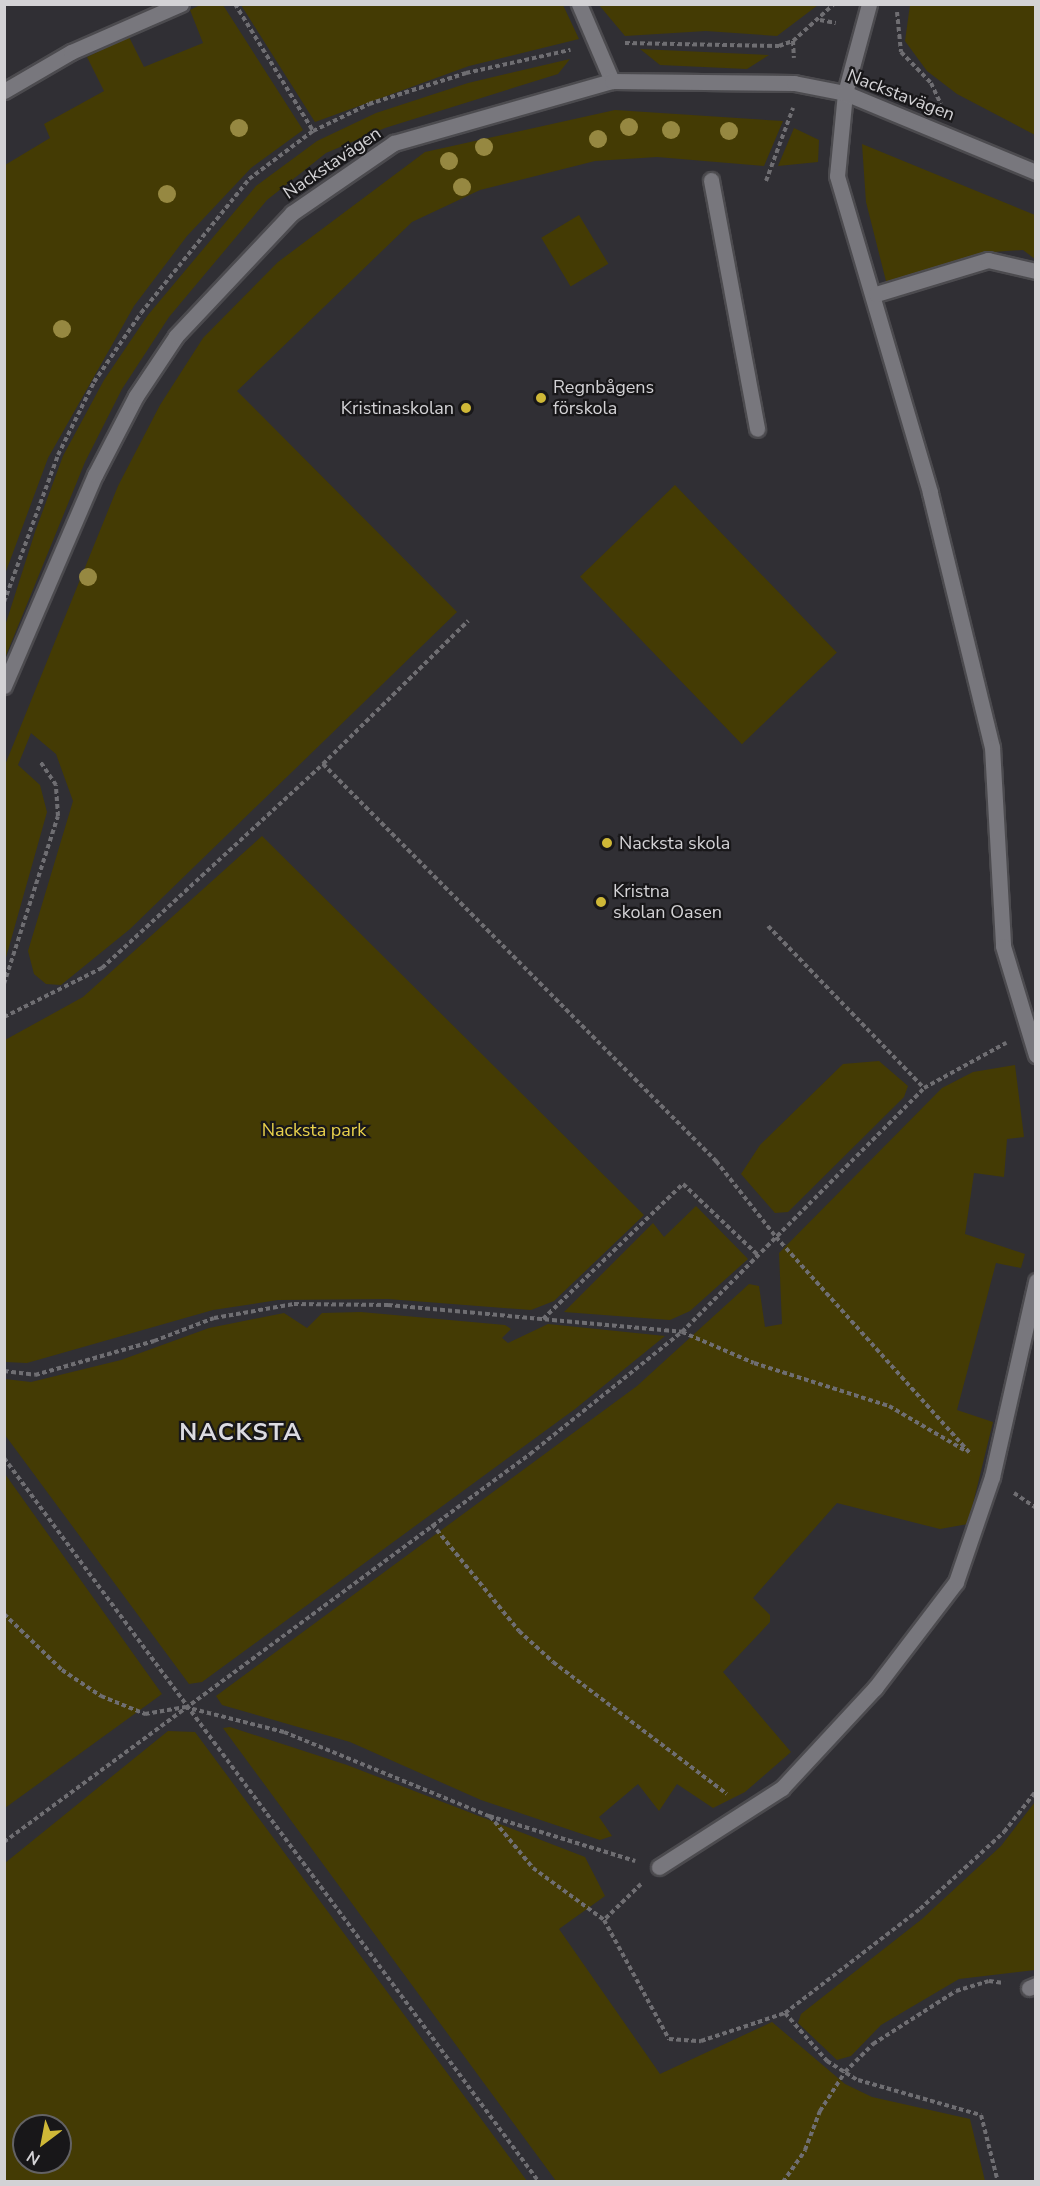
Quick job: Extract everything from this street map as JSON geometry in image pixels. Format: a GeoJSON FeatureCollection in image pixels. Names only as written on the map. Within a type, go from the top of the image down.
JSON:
{"type":"FeatureCollection","features":[{"type":"Feature","properties":{"kind":"street"},"geometry":{"type":"LineString","coordinates":[[4,91],[71,52],[181,4]]}},
{"type":"Feature","properties":{"kind":"street"},"geometry":{"type":"LineString","coordinates":[[579,4],[612,81]]}},
{"type":"Feature","properties":{"kind":"street"},"geometry":{"type":"LineString","coordinates":[[869,4],[845,93],[837,176],[876,294],[992,747],[1003,946],[1035,1055]]}},
{"type":"Feature","properties":{"kind":"street","name":"Nackstavägen"},"geometry":{"type":"LineString","coordinates":[[4,686],[95,475],[136,396],[176,336],[292,213],[394,143],[612,81],[794,82],[845,93],[1035,172]]}},
{"type":"Feature","properties":{"kind":"street"},"geometry":{"type":"LineString","coordinates":[[711,180],[757,429]]}},
{"type":"Feature","properties":{"kind":"street"},"geometry":{"type":"LineString","coordinates":[[876,294],[988,260],[1035,271]]}},
{"type":"Feature","properties":{"kind":"street"},"geometry":{"type":"LineString","coordinates":[[659,1867],[782,1788],[875,1688],[957,1582],[992,1477],[1027,1338],[1035,1281]]}},
{"type":"Feature","properties":{"kind":"path"},"geometry":{"type":"LineString","coordinates":[[235,4],[313,130]]}},
{"type":"Feature","properties":{"kind":"path"},"geometry":{"type":"LineString","coordinates":[[820,20],[834,4]]}},
{"type":"Feature","properties":{"kind":"path"},"geometry":{"type":"LineString","coordinates":[[898,4],[901,52],[943,99],[932,128]]}},
{"type":"Feature","properties":{"kind":"path"},"geometry":{"type":"LineString","coordinates":[[766,181],[792,119]]}},
{"type":"Feature","properties":{"kind":"path"},"geometry":{"type":"LineString","coordinates":[[4,1017],[102,968],[323,765],[468,621]]}},
{"type":"Feature","properties":{"kind":"path"},"geometry":{"type":"LineString","coordinates":[[4,984],[58,816],[56,785],[40,761]]}},
{"type":"Feature","properties":{"kind":"path"},"geometry":{"type":"LineString","coordinates":[[323,765],[716,1161],[776,1237],[992,1477]]}},
{"type":"Feature","properties":{"kind":"path"},"geometry":{"type":"LineString","coordinates":[[768,926],[924,1088]]}},
{"type":"Feature","properties":{"kind":"path"},"geometry":{"type":"LineString","coordinates":[[4,1842],[432,1524],[530,1454],[682,1332],[924,1088],[975,1055],[1029,1033]]}},
{"type":"Feature","properties":{"kind":"path"},"geometry":{"type":"LineString","coordinates":[[543,1319],[683,1185],[690,1185],[759,1256]]}},
{"type":"Feature","properties":{"kind":"path"},"geometry":{"type":"LineString","coordinates":[[4,1371],[35,1375],[154,1341],[214,1318],[294,1304],[388,1305],[682,1332],[754,1364],[890,1406],[970,1454]]}},
{"type":"Feature","properties":{"kind":"path"},"geometry":{"type":"LineString","coordinates":[[4,1458],[185,1707],[539,2181]]}},
{"type":"Feature","properties":{"kind":"path"},"geometry":{"type":"LineString","coordinates":[[432,1524],[519,1631],[553,1662],[749,1810]]}},
{"type":"Feature","properties":{"kind":"path"},"geometry":{"type":"LineString","coordinates":[[4,1614],[62,1670],[101,1696],[145,1714],[185,1707],[284,1732],[489,1815],[659,1867],[604,1920]]}},
{"type":"Feature","properties":{"kind":"path"},"geometry":{"type":"LineString","coordinates":[[489,1815],[533,1868],[604,1920],[669,2039],[701,2041],[785,2013],[920,1909],[1004,1832],[1035,1791]]}},
{"type":"Feature","properties":{"kind":"path"},"geometry":{"type":"LineString","coordinates":[[783,2181],[805,2150],[820,2111],[845,2072],[873,2044],[956,1991],[989,1981],[1032,1986]]}},
{"type":"Feature","properties":{"kind":"path"},"geometry":{"type":"LineString","coordinates":[[785,2013],[827,2061],[845,2072],[981,2115],[998,2181]]}},
{"type":"Feature","properties":{"kind":"green space"},"geometry":{"type":"Polygon","coordinates":[[[202,4],[223,5],[303,130],[251,168],[187,236],[134,306],[48,458],[5,574],[5,165],[50,138],[44,124],[104,91],[87,57],[129,37],[144,67],[203,43],[190,10],[202,4]]]}},
{"type":"Feature","properties":{"kind":"green space"},"geometry":{"type":"Polygon","coordinates":[[[241,5],[563,5],[579,39],[469,66],[315,122],[241,5]]]}},
{"type":"Feature","properties":{"kind":"green space"},"geometry":{"type":"Polygon","coordinates":[[[599,5],[818,5],[777,36],[706,31],[625,36],[599,5]]]}},
{"type":"Feature","properties":{"kind":"green space"},"geometry":{"type":"Polygon","coordinates":[[[910,5],[1035,5],[1035,135],[957,94],[927,71],[905,41],[910,5]]]}},
{"type":"Feature","properties":{"kind":"green space"},"geometry":{"type":"Polygon","coordinates":[[[640,49],[769,55],[747,69],[660,65],[640,49]]]}},
{"type":"Feature","properties":{"kind":"green space"},"geometry":{"type":"Polygon","coordinates":[[[570,59],[558,74],[385,128],[326,153],[267,200],[169,317],[122,389],[85,462],[5,658],[5,626],[35,532],[63,456],[104,380],[148,315],[256,186],[317,141],[376,113],[468,83],[570,59]]]}},
{"type":"Feature","properties":{"kind":"green space"},"geometry":{"type":"Polygon","coordinates":[[[615,110],[783,121],[764,166],[657,157],[595,161],[480,190],[412,222],[237,391],[457,612],[130,929],[61,985],[46,984],[34,974],[28,951],[73,801],[56,754],[31,733],[18,765],[40,785],[47,812],[5,961],[5,765],[118,486],[160,405],[203,338],[278,262],[425,152],[615,110]]]}},
{"type":"Feature","properties":{"kind":"green space"},"geometry":{"type":"Polygon","coordinates":[[[794,128],[819,140],[818,162],[778,166],[794,128]]]}},
{"type":"Feature","properties":{"kind":"green space"},"geometry":{"type":"Polygon","coordinates":[[[862,144],[1035,215],[1035,259],[1023,250],[992,252],[887,285],[866,202],[862,144]]]}},
{"type":"Feature","properties":{"kind":"green space"},"geometry":{"type":"Polygon","coordinates":[[[579,215],[608,264],[571,287],[541,238],[579,215]]]}},
{"type":"Feature","properties":{"kind":"green space"},"geometry":{"type":"Polygon","coordinates":[[[675,485],[837,653],[742,744],[580,577],[675,485]]]}},
{"type":"Feature","properties":{"kind":"green space","name":"Nacksta park"},"geometry":{"type":"Polygon","coordinates":[[[262,836],[644,1215],[554,1301],[531,1310],[388,1299],[278,1300],[213,1310],[27,1363],[5,1362],[5,1040],[83,997],[262,836]]]}},
{"type":"Feature","properties":{"kind":"green space"},"geometry":{"type":"Polygon","coordinates":[[[879,1061],[908,1086],[904,1097],[788,1212],[775,1213],[741,1174],[760,1145],[843,1064],[879,1061]]]}},
{"type":"Feature","properties":{"kind":"green space"},"geometry":{"type":"Polygon","coordinates":[[[1015,1065],[1024,1137],[1007,1139],[1004,1177],[974,1173],[965,1234],[1025,1254],[1021,1268],[996,1263],[957,1410],[993,1422],[968,1524],[940,1529],[837,1503],[753,1598],[770,1615],[770,1622],[723,1672],[791,1752],[745,1792],[713,1808],[677,1784],[659,1811],[638,1784],[599,1817],[612,1836],[600,1840],[481,1800],[350,1742],[222,1705],[216,1696],[637,1386],[749,1284],[759,1286],[765,1327],[782,1324],[779,1253],[942,1088],[973,1072],[1015,1065]]]}},
{"type":"Feature","properties":{"kind":"green space"},"geometry":{"type":"Polygon","coordinates":[[[696,1206],[748,1259],[690,1311],[670,1320],[564,1312],[653,1223],[664,1237],[696,1206]]]}},
{"type":"Feature","properties":{"kind":"green space"},"geometry":{"type":"Polygon","coordinates":[[[361,1312],[505,1325],[511,1329],[502,1338],[508,1343],[548,1324],[665,1336],[575,1409],[202,1682],[189,1684],[5,1435],[5,1379],[31,1382],[121,1360],[209,1328],[284,1313],[307,1328],[322,1313],[361,1312]]]}},
{"type":"Feature","properties":{"kind":"green space"},"geometry":{"type":"Polygon","coordinates":[[[5,1474],[162,1694],[4,1808],[5,1474]]]}},
{"type":"Feature","properties":{"kind":"green space"},"geometry":{"type":"Polygon","coordinates":[[[230,1727],[347,1765],[585,1857],[605,1896],[559,1929],[660,2074],[772,2022],[845,2084],[872,2097],[970,2119],[985,2181],[556,2181],[223,1728],[230,1727]]]}},
{"type":"Feature","properties":{"kind":"green space"},"geometry":{"type":"Polygon","coordinates":[[[168,1731],[195,1732],[527,2181],[5,2181],[5,1863],[168,1731]]]}},
{"type":"Feature","properties":{"kind":"green space"},"geometry":{"type":"Polygon","coordinates":[[[1035,1802],[1035,1970],[959,1979],[881,2025],[851,2056],[837,2060],[798,2023],[801,2014],[922,1919],[1001,1846],[1035,1802]]]}},
{"type":"Feature","properties":{"kind":"place","name":"Regnbågens förskola"},"geometry":{"type":"Point","coordinates":[541,398]}},
{"type":"Feature","properties":{"kind":"place","name":"Kristinaskolan"},"geometry":{"type":"Point","coordinates":[466,408]}},
{"type":"Feature","properties":{"kind":"place","name":"Nacksta skola"},"geometry":{"type":"Point","coordinates":[607,843]}},
{"type":"Feature","properties":{"kind":"place","name":"Kristna skolan Oasen"},"geometry":{"type":"Point","coordinates":[601,902]}},
{"type":"Feature","properties":{"kind":"district","name":"NACKSTA"},"geometry":{"type":"Point","coordinates":[241,1433]}}]}
